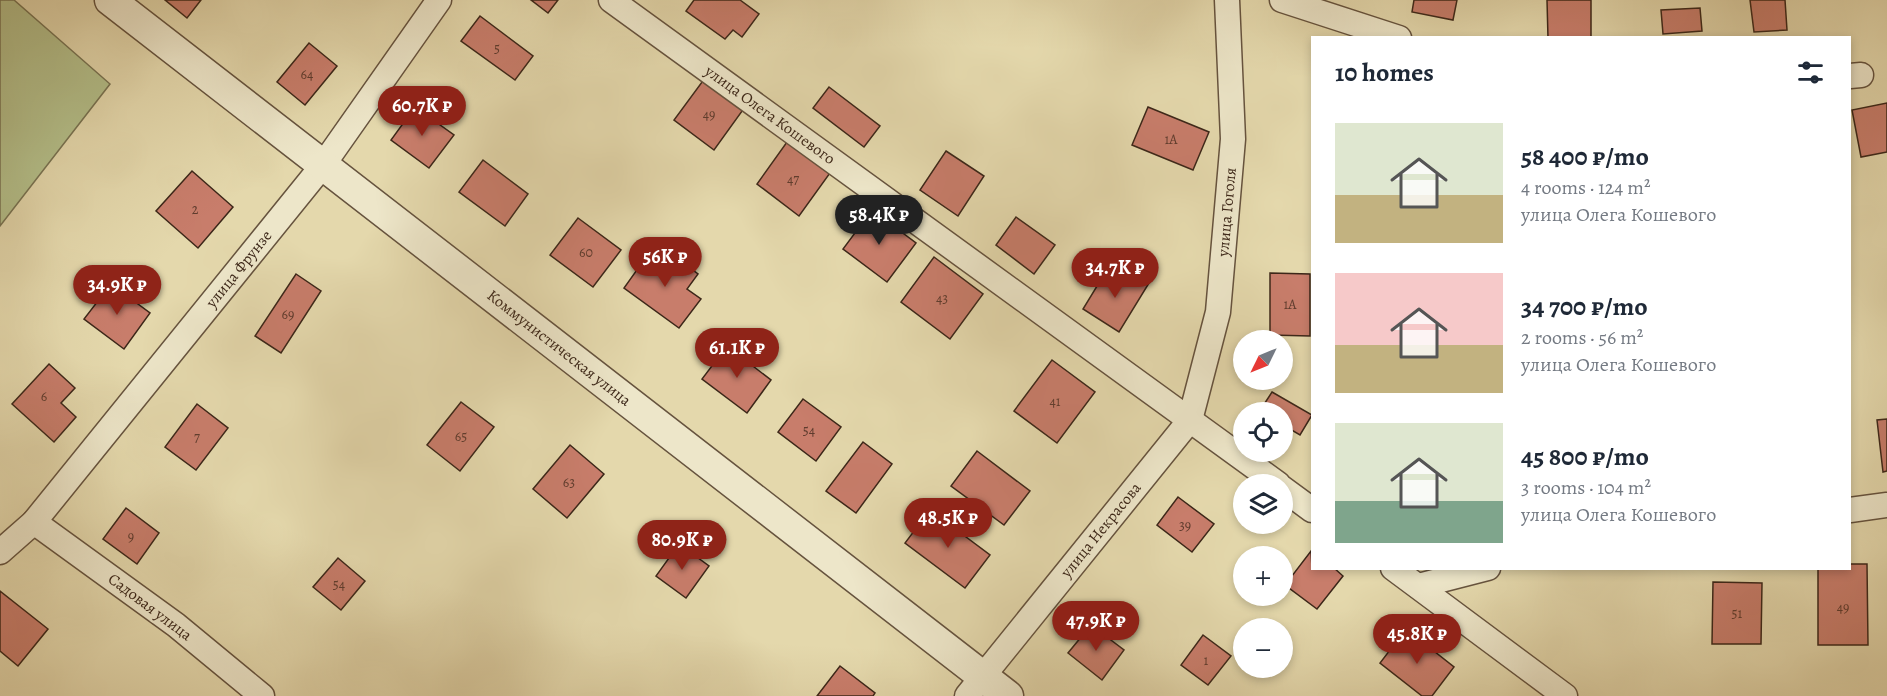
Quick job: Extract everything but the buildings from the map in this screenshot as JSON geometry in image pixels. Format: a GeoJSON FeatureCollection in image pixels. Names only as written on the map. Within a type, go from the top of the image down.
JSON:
{"type":"FeatureCollection","features":[{"type":"Feature","properties":{"kind":"street","name":"Коммунистическая улица"},"geometry":{"type":"LineString","coordinates":[[110,0],[323,165],[976,686],[1008,696]]}},
{"type":"Feature","properties":{"kind":"street","name":"улица Фрунзе"},"geometry":{"type":"LineString","coordinates":[[0,552],[34,522],[323,165],[439,0]]}},
{"type":"Feature","properties":{"kind":"street","name":"улица Олега Кошевого"},"geometry":{"type":"LineString","coordinates":[[612,0],[1264,474]]}},
{"type":"Feature","properties":{"kind":"street","name":"улица Гоголя"},"geometry":{"type":"LineString","coordinates":[[1190,420],[1218,312],[1233,139],[1227,0]]}},
{"type":"Feature","properties":{"kind":"street"},"geometry":{"type":"LineString","coordinates":[[1282,0],[1394,36]]}},
{"type":"Feature","properties":{"kind":"street","name":"улица Некрасова"},"geometry":{"type":"LineString","coordinates":[[976,686],[1190,420]]}},
{"type":"Feature","properties":{"kind":"street"},"geometry":{"type":"LineString","coordinates":[[1293,496],[1311,509]]}},
{"type":"Feature","properties":{"kind":"street"},"geometry":{"type":"LineString","coordinates":[[1851,510],[1887,505]]}},
{"type":"Feature","properties":{"kind":"street","name":"Садовая улица"},"geometry":{"type":"LineString","coordinates":[[34,522],[176,625],[262,696]]}},
{"type":"Feature","properties":{"kind":"street"},"geometry":{"type":"LineString","coordinates":[[1396,570],[1565,696]]}},
{"type":"Feature","properties":{"kind":"street"},"geometry":{"type":"LineString","coordinates":[[1418,586],[1480,570]]}},
{"type":"Feature","properties":{"kind":"green space"},"geometry":{"type":"Polygon","coordinates":[[[0,0],[14,0],[110,84],[0,226],[0,0]]]}}]}
